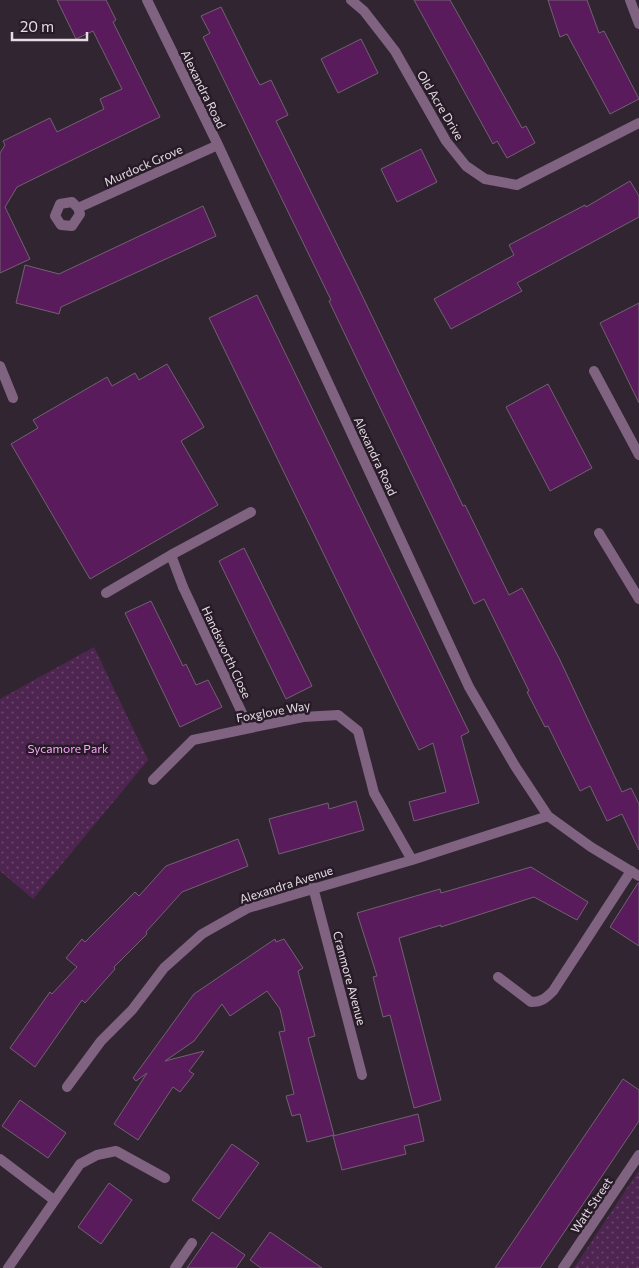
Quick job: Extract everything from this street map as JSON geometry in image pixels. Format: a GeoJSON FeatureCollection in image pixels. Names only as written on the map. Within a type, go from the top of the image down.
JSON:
{"type":"FeatureCollection","features":[{"type":"Feature","properties":{"kind":"street","name":"Alexandra Road"},"geometry":{"type":"LineString","coordinates":[[147,0],[218,145],[469,687],[515,766],[548,816],[591,847],[635,874]]}},
{"type":"Feature","properties":{"kind":"street","name":"Old Acre Drive"},"geometry":{"type":"LineString","coordinates":[[351,0],[364,11],[395,51],[446,141],[466,166],[485,179],[517,185],[639,123]]}},
{"type":"Feature","properties":{"kind":"street"},"geometry":{"type":"LineString","coordinates":[[630,0],[639,24]]}},
{"type":"Feature","properties":{"kind":"street","name":"Murdock Grove"},"geometry":{"type":"LineString","coordinates":[[78,208],[218,145]]}},
{"type":"Feature","properties":{"kind":"street"},"geometry":{"type":"LineString","coordinates":[[0,366],[13,398]]}},
{"type":"Feature","properties":{"kind":"street"},"geometry":{"type":"LineString","coordinates":[[594,371],[639,455]]}},
{"type":"Feature","properties":{"kind":"street"},"geometry":{"type":"LineString","coordinates":[[106,593],[251,512]]}},
{"type":"Feature","properties":{"kind":"street"},"geometry":{"type":"LineString","coordinates":[[599,533],[639,599]]}},
{"type":"Feature","properties":{"kind":"street","name":"Handsworth Close"},"geometry":{"type":"LineString","coordinates":[[172,555],[183,588],[249,728]]}},
{"type":"Feature","properties":{"kind":"street","name":"Foxglove Way"},"geometry":{"type":"LineString","coordinates":[[153,780],[193,740],[303,717],[338,714],[358,730],[374,793],[412,860]]}},
{"type":"Feature","properties":{"kind":"street","name":"Alexandra Avenue"},"geometry":{"type":"LineString","coordinates":[[67,1086],[100,1042],[132,1010],[164,968],[202,934],[248,908],[313,887],[412,860],[548,816]]}},
{"type":"Feature","properties":{"kind":"street"},"geometry":{"type":"LineString","coordinates":[[498,976],[532,1002],[545,999],[553,991],[635,874]]}},
{"type":"Feature","properties":{"kind":"street","name":"Cranmore Avenue"},"geometry":{"type":"LineString","coordinates":[[313,887],[362,1075]]}},
{"type":"Feature","properties":{"kind":"street"},"geometry":{"type":"LineString","coordinates":[[8,1268],[80,1164],[97,1155],[116,1151],[166,1178]]}},
{"type":"Feature","properties":{"kind":"street","name":"Watt Street"},"geometry":{"type":"LineString","coordinates":[[563,1268],[639,1155]]}},
{"type":"Feature","properties":{"kind":"street"},"geometry":{"type":"LineString","coordinates":[[0,1159],[54,1200]]}},
{"type":"Feature","properties":{"kind":"street"},"geometry":{"type":"LineString","coordinates":[[175,1268],[192,1243]]}},
{"type":"Feature","properties":{"kind":"green space","name":"Sycamore Park"},"geometry":{"type":"Polygon","coordinates":[[[94,647],[148,760],[33,899],[0,871],[0,699],[94,647]]]}},
{"type":"Feature","properties":{"kind":"green space"},"geometry":{"type":"Polygon","coordinates":[[[639,1170],[639,1268],[574,1268],[639,1170]]]}},
{"type":"Feature","properties":{"kind":"building"},"geometry":{"type":"Polygon","coordinates":[[[57,0],[106,0],[116,20],[113,22],[160,117],[17,187],[5,207],[30,259],[0,273],[0,153],[5,145],[3,141],[50,118],[57,132],[104,109],[100,99],[122,89],[93,31],[76,39],[57,0]]]}},
{"type":"Feature","properties":{"kind":"building"},"geometry":{"type":"Polygon","coordinates":[[[414,0],[450,0],[522,128],[526,126],[535,143],[507,158],[497,141],[493,144],[414,0]]]}},
{"type":"Feature","properties":{"kind":"building"},"geometry":{"type":"Polygon","coordinates":[[[548,0],[587,0],[599,33],[604,31],[639,99],[610,114],[567,34],[560,37],[548,0]]]}},
{"type":"Feature","properties":{"kind":"building"},"geometry":{"type":"Polygon","coordinates":[[[221,7],[260,85],[271,80],[288,115],[276,121],[463,506],[465,505],[509,595],[522,588],[559,658],[622,792],[631,788],[639,804],[639,850],[622,814],[607,821],[590,786],[580,791],[548,726],[545,727],[527,692],[529,691],[484,599],[474,604],[329,301],[331,300],[203,37],[210,33],[201,16],[221,7]]]}},
{"type":"Feature","properties":{"kind":"building"},"geometry":{"type":"Polygon","coordinates":[[[361,39],[378,73],[338,93],[321,59],[361,39]]]}},
{"type":"Feature","properties":{"kind":"building"},"geometry":{"type":"Polygon","coordinates":[[[421,149],[437,182],[397,202],[381,169],[421,149]]]}},
{"type":"Feature","properties":{"kind":"building"},"geometry":{"type":"Polygon","coordinates":[[[630,181],[639,196],[639,217],[517,283],[522,291],[451,329],[434,299],[514,255],[509,245],[585,205],[586,207],[630,181]]]}},
{"type":"Feature","properties":{"kind":"building"},"geometry":{"type":"Polygon","coordinates":[[[203,206],[216,236],[61,307],[59,314],[16,303],[25,265],[59,274],[203,206]]]}},
{"type":"Feature","properties":{"kind":"building"},"geometry":{"type":"Polygon","coordinates":[[[257,295],[469,732],[461,736],[479,803],[414,821],[409,802],[446,792],[433,743],[419,750],[209,318],[257,295]]]}},
{"type":"Feature","properties":{"kind":"building"},"geometry":{"type":"Polygon","coordinates":[[[639,303],[639,403],[600,323],[639,303]]]}},
{"type":"Feature","properties":{"kind":"building"},"geometry":{"type":"Polygon","coordinates":[[[167,364],[204,427],[181,441],[218,505],[90,579],[11,444],[38,428],[33,420],[107,377],[112,386],[135,373],[139,380],[167,364]]]}},
{"type":"Feature","properties":{"kind":"building"},"geometry":{"type":"Polygon","coordinates":[[[548,384],[592,468],[550,491],[506,407],[548,384]]]}},
{"type":"Feature","properties":{"kind":"building"},"geometry":{"type":"Polygon","coordinates":[[[244,548],[312,686],[286,699],[219,561],[244,548]]]}},
{"type":"Feature","properties":{"kind":"building"},"geometry":{"type":"Polygon","coordinates":[[[151,601],[183,666],[186,664],[196,685],[208,680],[222,707],[180,727],[125,613],[151,601]]]}},
{"type":"Feature","properties":{"kind":"building"},"geometry":{"type":"Polygon","coordinates":[[[356,801],[364,830],[279,854],[269,819],[328,803],[329,809],[356,801]]]}},
{"type":"Feature","properties":{"kind":"building"},"geometry":{"type":"Polygon","coordinates":[[[238,839],[248,866],[182,892],[146,932],[147,934],[114,967],[115,969],[85,1003],[82,1000],[35,1067],[10,1048],[50,992],[52,994],[77,967],[66,958],[82,939],[85,942],[135,892],[139,896],[166,866],[238,839]]]}},
{"type":"Feature","properties":{"kind":"building"},"geometry":{"type":"Polygon","coordinates":[[[531,867],[588,902],[577,920],[534,897],[441,927],[441,925],[399,938],[441,1100],[414,1108],[390,1015],[383,1017],[373,977],[377,976],[357,913],[440,889],[441,893],[531,867]]]}},
{"type":"Feature","properties":{"kind":"building"},"geometry":{"type":"Polygon","coordinates":[[[639,883],[639,946],[610,927],[639,883]]]}},
{"type":"Feature","properties":{"kind":"building"},"geometry":{"type":"Polygon","coordinates":[[[275,939],[276,942],[284,939],[303,968],[298,971],[315,1036],[308,1038],[334,1135],[307,1142],[300,1114],[292,1116],[286,1096],[294,1094],[279,1032],[285,1031],[280,1009],[267,991],[230,1016],[222,1004],[194,1041],[165,1061],[204,1051],[189,1071],[194,1074],[180,1092],[173,1087],[138,1140],[114,1124],[147,1073],[136,1081],[133,1078],[194,994],[275,939]]]}},
{"type":"Feature","properties":{"kind":"building"},"geometry":{"type":"Polygon","coordinates":[[[623,1079],[639,1090],[639,1121],[540,1268],[495,1268],[623,1079]]]}},
{"type":"Feature","properties":{"kind":"building"},"geometry":{"type":"Polygon","coordinates":[[[20,1100],[66,1133],[48,1158],[2,1126],[20,1100]]]}},
{"type":"Feature","properties":{"kind":"building"},"geometry":{"type":"Polygon","coordinates":[[[418,1114],[424,1141],[404,1146],[406,1154],[342,1170],[333,1136],[418,1114]]]}},
{"type":"Feature","properties":{"kind":"building"},"geometry":{"type":"Polygon","coordinates":[[[232,1144],[259,1163],[219,1219],[192,1200],[232,1144]]]}},
{"type":"Feature","properties":{"kind":"building"},"geometry":{"type":"Polygon","coordinates":[[[109,1183],[132,1200],[101,1244],[78,1227],[109,1183]]]}},
{"type":"Feature","properties":{"kind":"building"},"geometry":{"type":"Polygon","coordinates":[[[212,1232],[245,1255],[236,1268],[187,1268],[212,1232]]]}},
{"type":"Feature","properties":{"kind":"building"},"geometry":{"type":"Polygon","coordinates":[[[270,1232],[322,1268],[261,1268],[250,1260],[270,1232]]]}}]}
